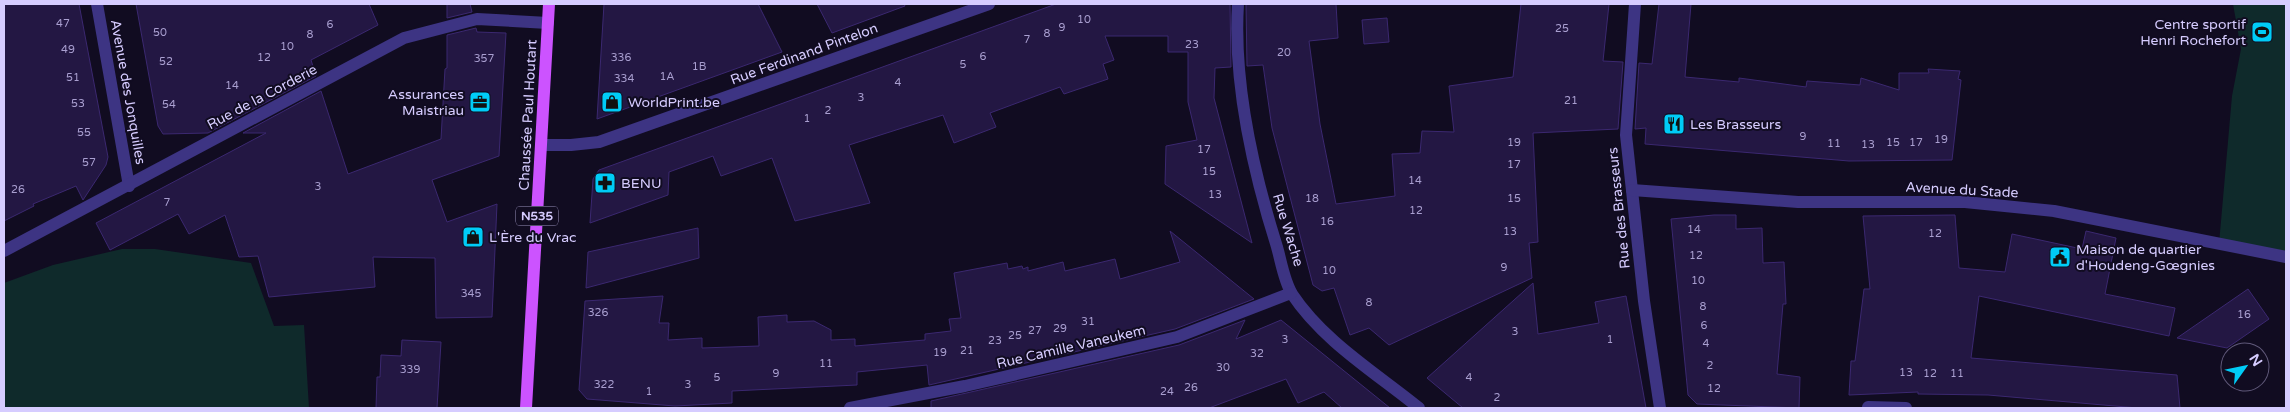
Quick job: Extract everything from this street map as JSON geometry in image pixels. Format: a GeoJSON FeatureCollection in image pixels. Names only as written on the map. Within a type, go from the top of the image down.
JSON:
{"type":"FeatureCollection","features":[{"type":"Feature","properties":{"kind":"main road","name":"Chaussée Paul Houtart"},"geometry":{"type":"LineString","coordinates":[[526,408],[549,4]]}},
{"type":"Feature","properties":{"kind":"street","name":"Avenue des Jonquilles"},"geometry":{"type":"LineString","coordinates":[[97,4],[129,186]]}},
{"type":"Feature","properties":{"kind":"street","name":"Rue Ferdinand Pintelon"},"geometry":{"type":"LineString","coordinates":[[541,145],[571,145],[599,142],[988,4]]}},
{"type":"Feature","properties":{"kind":"street","name":"Rue Wache"},"geometry":{"type":"LineString","coordinates":[[1238,4],[1237,26],[1245,120],[1264,207],[1291,292],[1321,329],[1419,408]]}},
{"type":"Feature","properties":{"kind":"street","name":"Rue des Brasseurs"},"geometry":{"type":"LineString","coordinates":[[1636,4],[1626,135],[1644,301],[1660,408]]}},
{"type":"Feature","properties":{"kind":"street","name":"Rue de la Corderie"},"geometry":{"type":"LineString","coordinates":[[4,251],[404,38],[477,19],[548,23]]}},
{"type":"Feature","properties":{"kind":"street","name":"Avenue du Stade"},"geometry":{"type":"LineString","coordinates":[[1632,190],[1798,202],[1965,202],[2054,211],[2286,257]]}},
{"type":"Feature","properties":{"kind":"street","name":"Rue Camille Vaneukem"},"geometry":{"type":"LineString","coordinates":[[850,408],[965,386],[1177,338],[1291,292]]}},
{"type":"Feature","properties":{"kind":"street"},"geometry":{"type":"LineString","coordinates":[[1868,407],[1906,408]]}},
{"type":"Feature","properties":{"kind":"green space"},"geometry":{"type":"Polygon","coordinates":[[[2233,4],[2286,4],[2286,257],[2219,244],[2232,96],[2241,49],[2233,4]]]}},
{"type":"Feature","properties":{"kind":"green space"},"geometry":{"type":"Polygon","coordinates":[[[122,249],[155,249],[251,263],[274,326],[304,325],[309,408],[4,408],[4,283],[53,265],[122,249]]]}},
{"type":"Feature","properties":{"kind":"building"},"geometry":{"type":"Polygon","coordinates":[[[4,4],[79,4],[108,157],[106,165],[83,200],[76,186],[33,204],[34,206],[4,221],[4,4]]]}},
{"type":"Feature","properties":{"kind":"building"},"geometry":{"type":"Polygon","coordinates":[[[136,4],[369,4],[378,25],[311,60],[316,76],[208,133],[163,134],[158,126],[136,4]]]}},
{"type":"Feature","properties":{"kind":"building"},"geometry":{"type":"Polygon","coordinates":[[[447,4],[470,4],[472,12],[447,18],[447,4]]]}},
{"type":"Feature","properties":{"kind":"building"},"geometry":{"type":"Polygon","coordinates":[[[604,4],[758,4],[782,52],[597,119],[604,4]]]}},
{"type":"Feature","properties":{"kind":"building"},"geometry":{"type":"Polygon","coordinates":[[[817,4],[904,4],[905,6],[832,33],[817,4]]]}},
{"type":"Feature","properties":{"kind":"building"},"geometry":{"type":"Polygon","coordinates":[[[1056,4],[1230,4],[1231,67],[1215,68],[1214,98],[1252,243],[1165,184],[1166,146],[1197,140],[1188,102],[1188,52],[1168,52],[1168,36],[1105,36],[1114,60],[1103,64],[1108,79],[1064,94],[1060,87],[990,113],[996,127],[954,143],[943,115],[849,145],[870,203],[795,221],[772,158],[721,176],[713,156],[669,172],[668,195],[590,223],[593,179],[599,170],[1056,4]]]}},
{"type":"Feature","properties":{"kind":"building"},"geometry":{"type":"Polygon","coordinates":[[[1246,4],[1336,4],[1338,38],[1309,41],[1320,124],[1336,204],[1395,196],[1392,154],[1420,153],[1422,131],[1454,132],[1449,86],[1513,77],[1521,4],[1609,4],[1603,61],[1623,62],[1618,129],[1533,133],[1538,242],[1529,243],[1532,278],[1389,345],[1369,328],[1350,335],[1334,288],[1322,291],[1313,285],[1272,128],[1263,65],[1247,66],[1246,4]]]}},
{"type":"Feature","properties":{"kind":"building"},"geometry":{"type":"Polygon","coordinates":[[[1659,4],[1691,4],[1685,77],[1739,82],[1739,78],[1806,87],[1807,81],[1860,85],[1861,78],[1899,90],[1899,73],[1929,73],[1928,69],[1960,71],[1958,79],[1961,80],[1952,160],[1849,161],[1645,144],[1646,128],[1635,129],[1639,63],[1652,64],[1659,4]]]}},
{"type":"Feature","properties":{"kind":"building"},"geometry":{"type":"Polygon","coordinates":[[[1387,18],[1389,42],[1364,44],[1362,20],[1387,18]]]}},
{"type":"Feature","properties":{"kind":"building"},"geometry":{"type":"Polygon","coordinates":[[[476,28],[477,32],[506,33],[499,156],[432,180],[447,222],[497,204],[492,317],[436,318],[435,258],[373,257],[375,287],[269,297],[258,256],[239,257],[225,215],[189,234],[178,214],[110,250],[96,223],[266,133],[243,133],[321,91],[348,174],[441,139],[445,69],[447,68],[447,35],[476,28]]]}},
{"type":"Feature","properties":{"kind":"building"},"geometry":{"type":"Polygon","coordinates":[[[1736,215],[1736,229],[1762,228],[1763,263],[1784,262],[1786,304],[1783,304],[1777,374],[1800,377],[1799,408],[1697,404],[1688,395],[1671,219],[1736,215]]]}},
{"type":"Feature","properties":{"kind":"building"},"geometry":{"type":"Polygon","coordinates":[[[1955,215],[1959,268],[2005,272],[2012,234],[2082,249],[2086,231],[2116,238],[2105,294],[2175,308],[2169,336],[1979,296],[1971,358],[2177,375],[2180,408],[2138,408],[1988,395],[1918,394],[1918,392],[1849,395],[1851,361],[1855,361],[1864,289],[1870,289],[1863,216],[1955,215]]]}},
{"type":"Feature","properties":{"kind":"building"},"geometry":{"type":"Polygon","coordinates":[[[698,228],[699,258],[586,288],[588,252],[698,228]]]}},
{"type":"Feature","properties":{"kind":"building"},"geometry":{"type":"Polygon","coordinates":[[[1170,231],[1254,299],[1175,329],[929,385],[927,365],[857,372],[857,385],[732,391],[732,403],[675,406],[587,399],[579,390],[585,301],[663,296],[659,323],[669,323],[668,340],[702,338],[702,348],[759,346],[758,317],[787,315],[787,322],[814,321],[831,330],[831,340],[855,339],[855,346],[925,340],[925,334],[951,331],[949,319],[961,318],[954,273],[1007,263],[1008,269],[1022,266],[1023,269],[1028,267],[1028,271],[1063,262],[1065,271],[1115,259],[1120,279],[1180,262],[1170,231]]]}},
{"type":"Feature","properties":{"kind":"building"},"geometry":{"type":"Polygon","coordinates":[[[1533,283],[1538,334],[1599,323],[1595,302],[1626,296],[1646,408],[1463,408],[1427,378],[1533,283]]]}},
{"type":"Feature","properties":{"kind":"building"},"geometry":{"type":"Polygon","coordinates":[[[2248,289],[2269,319],[2236,342],[2220,342],[2220,347],[2177,338],[2248,289]]]}},
{"type":"Feature","properties":{"kind":"building"},"geometry":{"type":"Polygon","coordinates":[[[1245,320],[1236,339],[1281,320],[1390,408],[1342,408],[1324,392],[1298,403],[1286,379],[1209,408],[931,408],[931,401],[1179,345],[1245,320]]]}},
{"type":"Feature","properties":{"kind":"building"},"geometry":{"type":"Polygon","coordinates":[[[402,340],[441,342],[437,408],[376,408],[377,377],[380,377],[381,355],[401,356],[402,340]]]}},
{"type":"Feature","properties":{"kind":"place","name":"Centre sportif Henri Rochefort"},"geometry":{"type":"Point","coordinates":[2262,32]}},
{"type":"Feature","properties":{"kind":"place","name":"Assurances Maistriau"},"geometry":{"type":"Point","coordinates":[480,102]}},
{"type":"Feature","properties":{"kind":"place","name":"WorldPrint.be"},"geometry":{"type":"Point","coordinates":[612,102]}},
{"type":"Feature","properties":{"kind":"place","name":"Les Brasseurs"},"geometry":{"type":"Point","coordinates":[1674,124]}},
{"type":"Feature","properties":{"kind":"place","name":"BENU"},"geometry":{"type":"Point","coordinates":[605,183]}},
{"type":"Feature","properties":{"kind":"place","name":"L'Ère du Vrac"},"geometry":{"type":"Point","coordinates":[473,237]}},
{"type":"Feature","properties":{"kind":"place","name":"Maison de quartier d'Houdeng-Gœgnies"},"geometry":{"type":"Point","coordinates":[2060,257]}}]}
